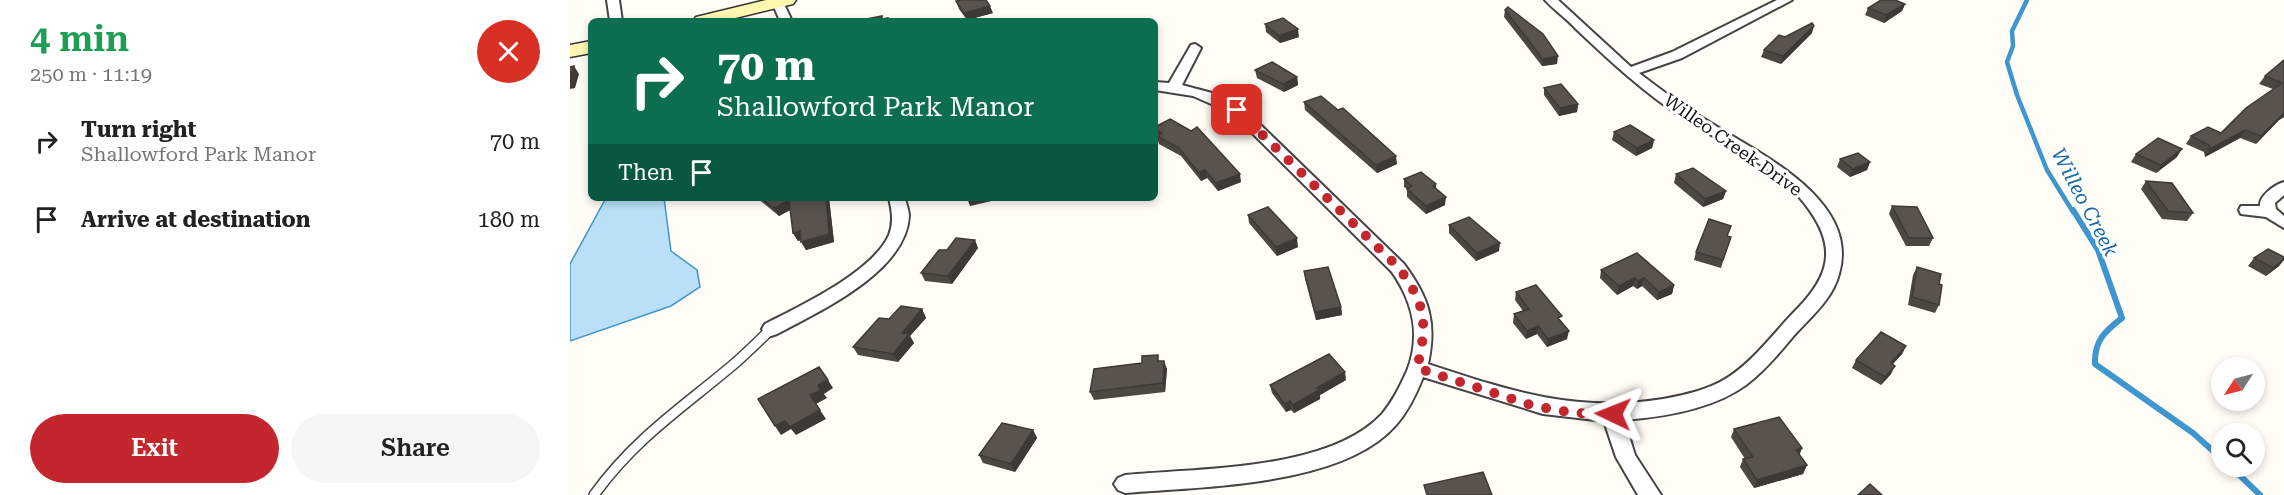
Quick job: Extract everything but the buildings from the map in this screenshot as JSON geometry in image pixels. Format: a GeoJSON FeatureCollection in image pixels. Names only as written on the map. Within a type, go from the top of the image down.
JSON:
{"type":"FeatureCollection","features":[{"type":"Feature","properties":{"kind":"street"},"geometry":{"type":"LineString","coordinates":[[613,0],[616,18]]}},
{"type":"Feature","properties":{"kind":"street","name":"Willeo Creek Drive"},"geometry":{"type":"LineString","coordinates":[[1417,368],[1534,406],[1574,413],[1613,414],[1649,410],[1702,398],[1743,378],[1824,291],[1833,266],[1833,243],[1828,226],[1807,196],[1776,170],[1684,113],[1629,72],[1551,0]]}},
{"type":"Feature","properties":{"kind":"street"},"geometry":{"type":"LineString","coordinates":[[1629,72],[1677,55],[1786,0]]}},
{"type":"Feature","properties":{"kind":"street"},"geometry":{"type":"LineString","coordinates":[[714,18],[783,1],[786,18]]}},
{"type":"Feature","properties":{"kind":"street"},"geometry":{"type":"LineString","coordinates":[[570,51],[588,48]]}},
{"type":"Feature","properties":{"kind":"street"},"geometry":{"type":"LineString","coordinates":[[1174,87],[1195,48]]}},
{"type":"Feature","properties":{"kind":"street"},"geometry":{"type":"LineString","coordinates":[[1125,484],[1282,470],[1333,456],[1366,438],[1390,417],[1408,392],[1424,339],[1423,313],[1414,288],[1398,267],[1237,110],[1208,95],[1174,87],[1158,86]]}},
{"type":"Feature","properties":{"kind":"street"},"geometry":{"type":"LineString","coordinates":[[2284,187],[2267,201],[2266,206],[2284,223]]}},
{"type":"Feature","properties":{"kind":"street"},"geometry":{"type":"LineString","coordinates":[[771,329],[831,297],[853,283],[875,264],[891,244],[899,228],[901,216],[898,201]]}},
{"type":"Feature","properties":{"kind":"street"},"geometry":{"type":"LineString","coordinates":[[2247,210],[2270,212]]}},
{"type":"Feature","properties":{"kind":"street"},"geometry":{"type":"LineString","coordinates":[[1613,414],[1619,445],[1629,465],[1650,495]]}},
{"type":"Feature","properties":{"kind":"lane"},"geometry":{"type":"LineString","coordinates":[[594,495],[608,474],[652,427],[734,364],[771,329]]}},
{"type":"Feature","properties":{"kind":"water"},"geometry":{"type":"Polygon","coordinates":[[[604,201],[664,201],[671,251],[697,270],[700,287],[671,306],[570,341],[570,264],[604,201]]]}},
{"type":"Feature","properties":{"kind":"waterway","name":"Willeo Creek"},"geometry":{"type":"LineString","coordinates":[[2027,0],[2012,31],[2013,46],[2007,62],[2017,95],[2047,170],[2073,212]]}},
{"type":"Feature","properties":{"kind":"waterway","name":"Willeo Creek"},"geometry":{"type":"LineString","coordinates":[[2073,210],[2098,250],[2122,318],[2102,337],[2096,349],[2095,364],[2193,433],[2211,449]]}},
{"type":"Feature","properties":{"kind":"waterway","name":"Willeo Creek"},"geometry":{"type":"LineString","coordinates":[[2241,477],[2260,495]]}},
{"type":"Feature","properties":{"kind":"route"},"geometry":{"type":"LineString","coordinates":[[1237,110],[1398,267],[1414,288],[1423,313],[1424,339],[1417,368],[1534,406],[1574,413],[1613,414]]}}]}
